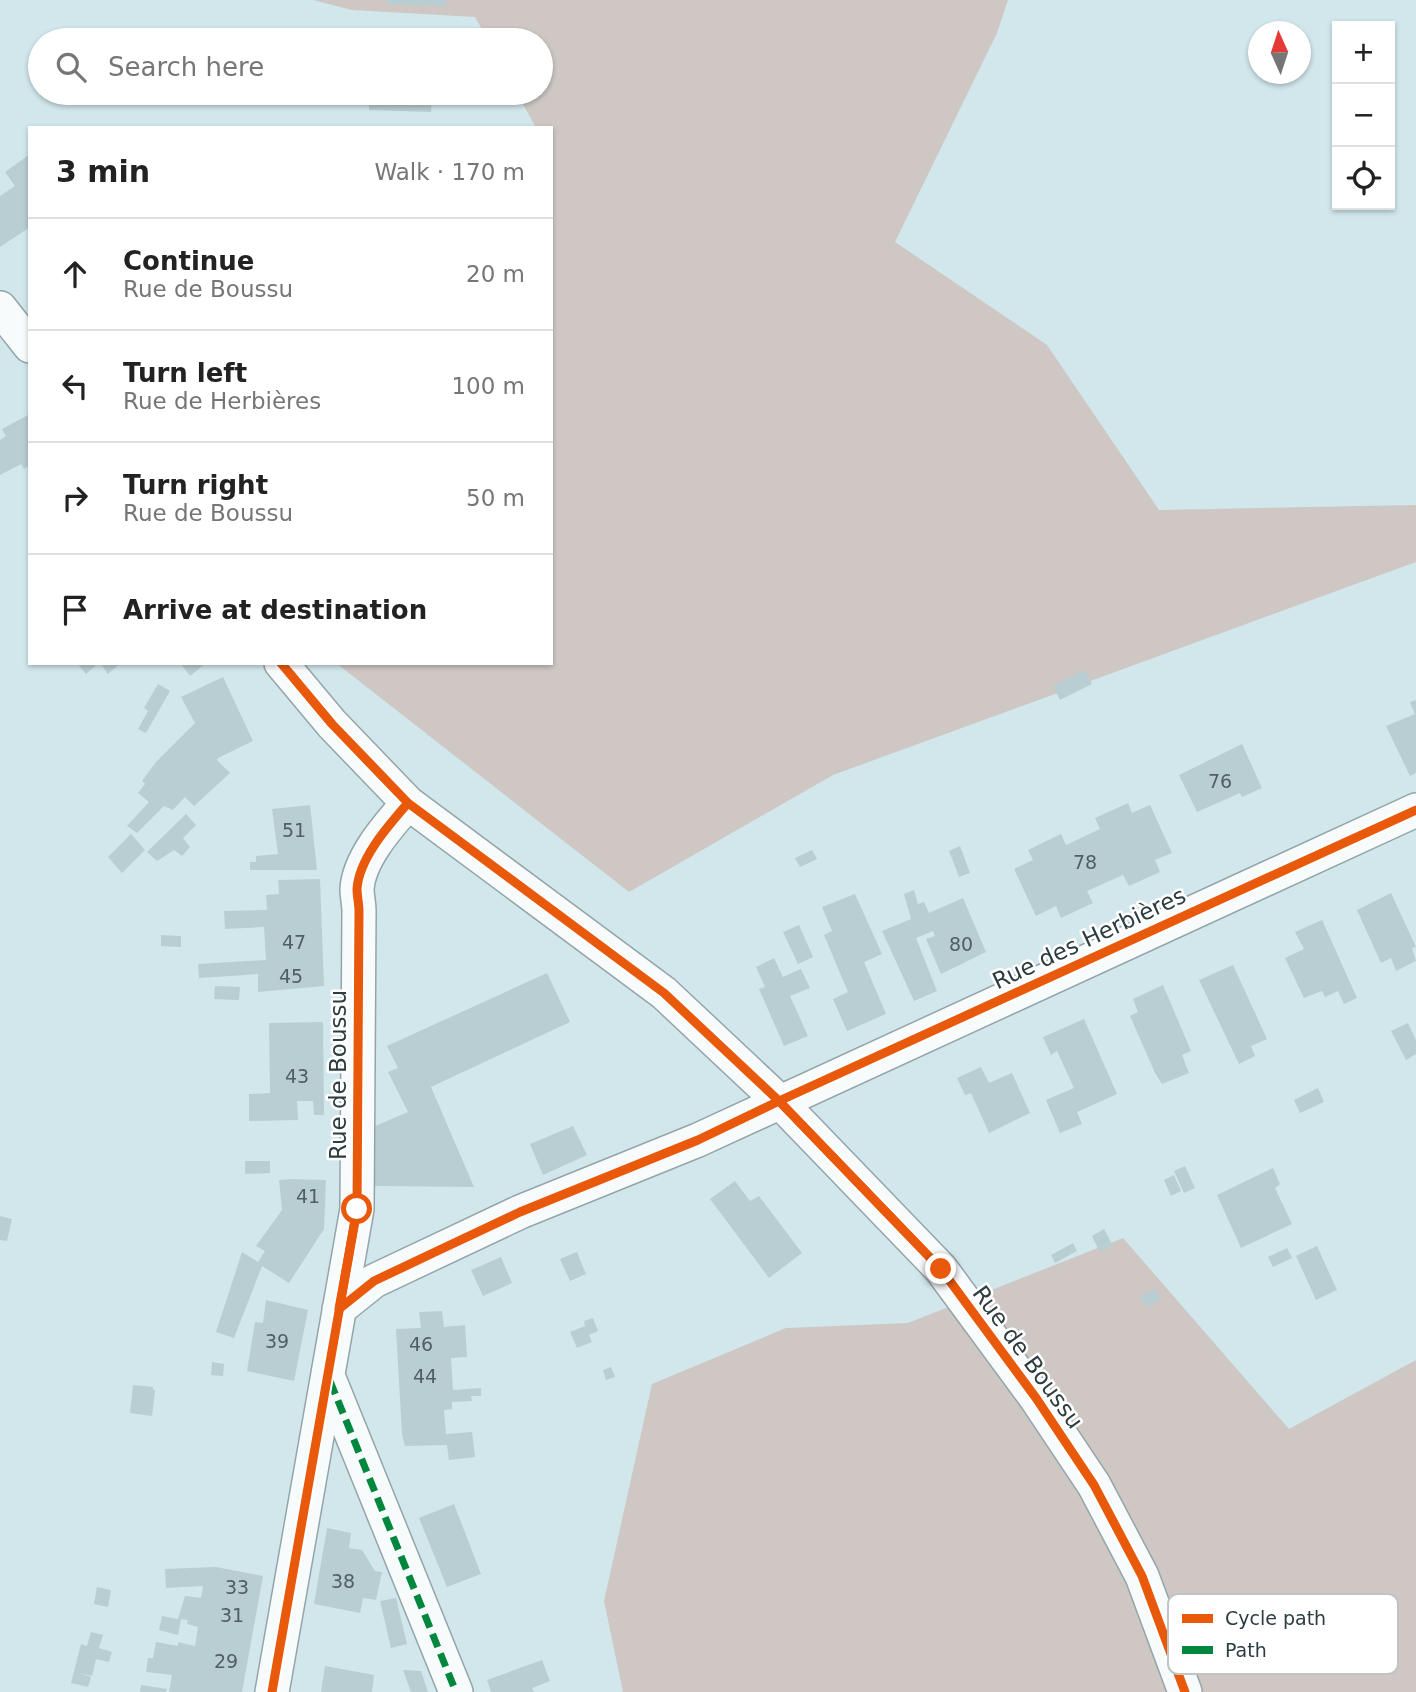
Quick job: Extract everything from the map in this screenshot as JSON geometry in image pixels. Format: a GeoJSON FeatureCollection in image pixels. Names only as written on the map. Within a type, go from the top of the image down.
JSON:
{"type":"FeatureCollection","features":[{"type":"Feature","properties":{"kind":"street"},"geometry":{"type":"LineString","coordinates":[[0,308],[28,343]]}},
{"type":"Feature","properties":{"kind":"street","name":"Rue de Boussu"},"geometry":{"type":"LineString","coordinates":[[283,665],[332,724],[408,803],[664,993],[779,1101],[941,1269],[1036,1398],[1094,1485],[1142,1576],[1168,1646]]}},
{"type":"Feature","properties":{"kind":"street","name":"Rue de Boussu"},"geometry":{"type":"LineString","coordinates":[[272,1692],[357,1209],[357,886],[369,855],[388,826],[408,803]]}},
{"type":"Feature","properties":{"kind":"street","name":"Rue des Herbières"},"geometry":{"type":"LineString","coordinates":[[339,1309],[374,1281],[520,1212],[698,1140],[1416,810]]}},
{"type":"Feature","properties":{"kind":"street"},"geometry":{"type":"LineString","coordinates":[[328,1376],[456,1692]]}},
{"type":"Feature","properties":{"kind":"street","name":"Rue de Boussu"},"geometry":{"type":"LineString","coordinates":[[1178,1674],[1185,1692]]}},
{"type":"Feature","properties":{"kind":"shaded area"},"geometry":{"type":"Polygon","coordinates":[[[313,0],[1008,0],[997,33],[895,242],[1047,345],[1159,510],[1416,505],[1416,562],[833,775],[629,892],[339,665],[553,665],[553,126],[535,126],[524,105],[553,105],[553,28],[481,28],[475,17],[352,10],[313,0]]]}},
{"type":"Feature","properties":{"kind":"shaded area"},"geometry":{"type":"Polygon","coordinates":[[[1123,1238],[1289,1429],[1416,1360],[1416,1692],[623,1692],[604,1601],[652,1384],[786,1328],[908,1323],[1123,1238]]]}},
{"type":"Feature","properties":{"kind":"building"},"geometry":{"type":"Polygon","coordinates":[[[387,0],[446,0],[446,6],[387,4],[387,0]]]}},
{"type":"Feature","properties":{"kind":"building"},"geometry":{"type":"Polygon","coordinates":[[[369,105],[431,105],[431,112],[369,110],[369,105]]]}},
{"type":"Feature","properties":{"kind":"building"},"geometry":{"type":"Polygon","coordinates":[[[28,155],[28,228],[0,247],[0,196],[15,186],[5,172],[28,155]]]}},
{"type":"Feature","properties":{"kind":"building"},"geometry":{"type":"Polygon","coordinates":[[[28,415],[28,466],[24,469],[21,464],[0,475],[0,440],[6,436],[2,429],[28,415]]]}},
{"type":"Feature","properties":{"kind":"building"},"geometry":{"type":"Polygon","coordinates":[[[79,665],[97,665],[86,674],[79,665]]]}},
{"type":"Feature","properties":{"kind":"building"},"geometry":{"type":"Polygon","coordinates":[[[101,665],[119,665],[108,674],[101,665]]]}},
{"type":"Feature","properties":{"kind":"building"},"geometry":{"type":"Polygon","coordinates":[[[182,665],[204,665],[190,676],[182,665]]]}},
{"type":"Feature","properties":{"kind":"building"},"geometry":{"type":"Polygon","coordinates":[[[1085,670],[1092,684],[1060,700],[1053,686],[1085,670]]]}},
{"type":"Feature","properties":{"kind":"building"},"geometry":{"type":"Polygon","coordinates":[[[223,677],[253,741],[218,758],[230,773],[194,806],[185,797],[173,810],[164,806],[137,833],[127,826],[149,802],[138,793],[145,784],[142,781],[156,762],[195,723],[181,697],[223,677]]]}},
{"type":"Feature","properties":{"kind":"building"},"geometry":{"type":"Polygon","coordinates":[[[158,684],[170,691],[146,733],[138,729],[148,711],[144,708],[158,684]]]}},
{"type":"Feature","properties":{"kind":"building"},"geometry":{"type":"Polygon","coordinates":[[[1416,700],[1416,773],[1410,776],[1386,726],[1415,714],[1410,702],[1416,700]]]}},
{"type":"Feature","properties":{"kind":"building"},"geometry":{"type":"Polygon","coordinates":[[[1242,744],[1262,788],[1242,797],[1240,793],[1197,812],[1179,775],[1242,744]]]}},
{"type":"Feature","properties":{"kind":"building"},"geometry":{"type":"Polygon","coordinates":[[[1128,803],[1132,813],[1150,805],[1172,853],[1155,860],[1160,872],[1129,886],[1123,875],[1087,891],[1093,903],[1061,918],[1056,906],[1036,916],[1014,869],[1033,860],[1028,850],[1061,834],[1066,845],[1100,829],[1095,818],[1128,803]]]}},
{"type":"Feature","properties":{"kind":"building"},"geometry":{"type":"Polygon","coordinates":[[[310,805],[317,870],[250,870],[250,862],[256,862],[256,856],[278,854],[272,809],[310,805]]]}},
{"type":"Feature","properties":{"kind":"building"},"geometry":{"type":"Polygon","coordinates":[[[186,814],[196,825],[183,838],[190,847],[182,856],[174,850],[157,861],[147,852],[186,814]]]}},
{"type":"Feature","properties":{"kind":"building"},"geometry":{"type":"Polygon","coordinates":[[[131,834],[145,850],[122,873],[108,857],[131,834]]]}},
{"type":"Feature","properties":{"kind":"building"},"geometry":{"type":"Polygon","coordinates":[[[960,846],[970,873],[959,877],[949,851],[960,846]]]}},
{"type":"Feature","properties":{"kind":"building"},"geometry":{"type":"Polygon","coordinates":[[[812,850],[817,859],[800,867],[795,858],[812,850]]]}},
{"type":"Feature","properties":{"kind":"building"},"geometry":{"type":"Polygon","coordinates":[[[320,879],[324,986],[258,992],[258,974],[199,978],[198,964],[266,960],[264,927],[225,929],[224,911],[267,910],[266,895],[279,894],[278,880],[320,879]]]}},
{"type":"Feature","properties":{"kind":"building"},"geometry":{"type":"Polygon","coordinates":[[[914,890],[918,904],[924,902],[929,913],[963,898],[986,952],[941,974],[926,939],[935,936],[933,931],[916,938],[937,991],[914,1001],[882,931],[911,919],[904,894],[914,890]]]}},
{"type":"Feature","properties":{"kind":"building"},"geometry":{"type":"Polygon","coordinates":[[[1391,893],[1416,947],[1412,948],[1416,961],[1396,971],[1391,958],[1381,963],[1357,910],[1391,893]]]}},
{"type":"Feature","properties":{"kind":"building"},"geometry":{"type":"Polygon","coordinates":[[[855,894],[882,954],[864,962],[886,1014],[847,1031],[833,999],[848,992],[824,935],[832,931],[822,907],[855,894]]]}},
{"type":"Feature","properties":{"kind":"building"},"geometry":{"type":"Polygon","coordinates":[[[1322,920],[1357,998],[1344,1004],[1338,991],[1325,997],[1322,991],[1304,998],[1285,958],[1304,949],[1295,932],[1322,920]]]}},
{"type":"Feature","properties":{"kind":"building"},"geometry":{"type":"Polygon","coordinates":[[[799,925],[813,957],[798,964],[783,932],[799,925]]]}},
{"type":"Feature","properties":{"kind":"building"},"geometry":{"type":"Polygon","coordinates":[[[161,935],[181,936],[181,947],[161,946],[161,935]]]}},
{"type":"Feature","properties":{"kind":"building"},"geometry":{"type":"Polygon","coordinates":[[[774,958],[783,977],[801,969],[810,988],[790,996],[808,1036],[784,1046],[759,989],[765,987],[756,967],[774,958]]]}},
{"type":"Feature","properties":{"kind":"building"},"geometry":{"type":"Polygon","coordinates":[[[1233,965],[1267,1039],[1251,1046],[1255,1056],[1239,1064],[1199,980],[1233,965]]]}},
{"type":"Feature","properties":{"kind":"building"},"geometry":{"type":"Polygon","coordinates":[[[547,973],[570,1022],[431,1087],[474,1187],[375,1186],[375,1126],[408,1112],[388,1072],[398,1068],[387,1046],[547,973]]]}},
{"type":"Feature","properties":{"kind":"building"},"geometry":{"type":"Polygon","coordinates":[[[1163,985],[1191,1051],[1182,1055],[1189,1073],[1162,1084],[1130,1016],[1138,1012],[1133,999],[1163,985]]]}},
{"type":"Feature","properties":{"kind":"building"},"geometry":{"type":"Polygon","coordinates":[[[215,986],[240,987],[239,1000],[214,999],[215,986]]]}},
{"type":"Feature","properties":{"kind":"building"},"geometry":{"type":"Polygon","coordinates":[[[1084,1019],[1117,1094],[1077,1112],[1082,1124],[1060,1133],[1046,1100],[1074,1088],[1057,1051],[1051,1055],[1043,1037],[1084,1019]]]}},
{"type":"Feature","properties":{"kind":"building"},"geometry":{"type":"Polygon","coordinates":[[[323,1022],[324,1115],[314,1115],[313,1101],[297,1101],[298,1120],[249,1121],[249,1094],[270,1093],[269,1023],[323,1022]]]}},
{"type":"Feature","properties":{"kind":"building"},"geometry":{"type":"Polygon","coordinates":[[[1408,1023],[1416,1040],[1416,1054],[1406,1060],[1391,1031],[1408,1023]]]}},
{"type":"Feature","properties":{"kind":"building"},"geometry":{"type":"Polygon","coordinates":[[[981,1067],[989,1083],[1012,1073],[1030,1113],[989,1133],[971,1093],[965,1095],[957,1078],[981,1067]]]}},
{"type":"Feature","properties":{"kind":"building"},"geometry":{"type":"Polygon","coordinates":[[[1318,1088],[1324,1102],[1300,1113],[1294,1100],[1318,1088]]]}},
{"type":"Feature","properties":{"kind":"building"},"geometry":{"type":"Polygon","coordinates":[[[573,1126],[587,1155],[543,1175],[530,1144],[573,1126]]]}},
{"type":"Feature","properties":{"kind":"building"},"geometry":{"type":"Polygon","coordinates":[[[245,1161],[270,1161],[270,1173],[245,1174],[245,1161]]]}},
{"type":"Feature","properties":{"kind":"building"},"geometry":{"type":"Polygon","coordinates":[[[1185,1166],[1195,1188],[1184,1193],[1174,1171],[1185,1166]]]}},
{"type":"Feature","properties":{"kind":"building"},"geometry":{"type":"Polygon","coordinates":[[[1273,1168],[1280,1184],[1275,1188],[1292,1224],[1241,1248],[1217,1195],[1273,1168]]]}},
{"type":"Feature","properties":{"kind":"building"},"geometry":{"type":"Polygon","coordinates":[[[1174,1175],[1181,1191],[1171,1196],[1164,1180],[1174,1175]]]}},
{"type":"Feature","properties":{"kind":"building"},"geometry":{"type":"Polygon","coordinates":[[[279,1180],[326,1180],[324,1229],[289,1283],[262,1266],[234,1338],[216,1332],[242,1252],[258,1262],[265,1251],[256,1246],[282,1210],[279,1180]]]}},
{"type":"Feature","properties":{"kind":"building"},"geometry":{"type":"Polygon","coordinates":[[[735,1181],[750,1201],[759,1196],[802,1253],[769,1278],[710,1199],[735,1181]]]}},
{"type":"Feature","properties":{"kind":"building"},"geometry":{"type":"Polygon","coordinates":[[[0,1216],[12,1219],[7,1241],[0,1240],[0,1216]]]}},
{"type":"Feature","properties":{"kind":"building"},"geometry":{"type":"Polygon","coordinates":[[[1104,1229],[1113,1246],[1099,1251],[1092,1236],[1104,1229]]]}},
{"type":"Feature","properties":{"kind":"building"},"geometry":{"type":"Polygon","coordinates":[[[1073,1243],[1077,1251],[1055,1263],[1051,1255],[1073,1243]]]}},
{"type":"Feature","properties":{"kind":"building"},"geometry":{"type":"Polygon","coordinates":[[[1317,1246],[1337,1290],[1316,1300],[1296,1256],[1317,1246]]]}},
{"type":"Feature","properties":{"kind":"building"},"geometry":{"type":"Polygon","coordinates":[[[1287,1248],[1292,1258],[1273,1267],[1268,1257],[1287,1248]]]}},
{"type":"Feature","properties":{"kind":"building"},"geometry":{"type":"Polygon","coordinates":[[[577,1252],[586,1274],[570,1281],[560,1259],[577,1252]]]}},
{"type":"Feature","properties":{"kind":"building"},"geometry":{"type":"Polygon","coordinates":[[[501,1257],[512,1283],[483,1296],[471,1270],[501,1257]]]}},
{"type":"Feature","properties":{"kind":"building"},"geometry":{"type":"Polygon","coordinates":[[[1155,1289],[1160,1300],[1146,1307],[1140,1296],[1155,1289]]]}},
{"type":"Feature","properties":{"kind":"building"},"geometry":{"type":"Polygon","coordinates":[[[266,1300],[308,1310],[294,1381],[247,1371],[255,1322],[263,1323],[266,1300]]]}},
{"type":"Feature","properties":{"kind":"building"},"geometry":{"type":"Polygon","coordinates":[[[442,1311],[444,1327],[465,1325],[467,1357],[451,1358],[453,1390],[481,1388],[481,1396],[471,1396],[472,1401],[452,1402],[452,1409],[444,1410],[446,1434],[472,1432],[475,1457],[449,1460],[447,1445],[405,1446],[402,1434],[396,1329],[421,1328],[419,1312],[442,1311]]]}},
{"type":"Feature","properties":{"kind":"building"},"geometry":{"type":"Polygon","coordinates":[[[593,1318],[598,1331],[589,1335],[592,1342],[577,1348],[570,1332],[585,1326],[584,1321],[593,1318]]]}},
{"type":"Feature","properties":{"kind":"building"},"geometry":{"type":"Polygon","coordinates":[[[212,1362],[224,1364],[223,1376],[211,1375],[212,1362]]]}},
{"type":"Feature","properties":{"kind":"building"},"geometry":{"type":"Polygon","coordinates":[[[611,1367],[615,1377],[606,1380],[603,1370],[611,1367]]]}},
{"type":"Feature","properties":{"kind":"building"},"geometry":{"type":"Polygon","coordinates":[[[133,1385],[153,1387],[155,1390],[152,1416],[130,1413],[133,1385]]]}},
{"type":"Feature","properties":{"kind":"building"},"geometry":{"type":"Polygon","coordinates":[[[454,1504],[481,1574],[447,1587],[419,1518],[454,1504]]]}},
{"type":"Feature","properties":{"kind":"building"},"geometry":{"type":"Polygon","coordinates":[[[327,1528],[351,1533],[349,1548],[362,1550],[375,1571],[382,1572],[376,1600],[363,1598],[360,1613],[314,1604],[327,1528]]]}},
{"type":"Feature","properties":{"kind":"building"},"geometry":{"type":"Polygon","coordinates":[[[216,1567],[263,1576],[242,1692],[169,1692],[172,1675],[146,1672],[148,1658],[153,1658],[156,1642],[178,1646],[178,1642],[195,1646],[198,1627],[187,1624],[188,1620],[181,1619],[178,1635],[159,1630],[162,1616],[178,1619],[185,1596],[201,1598],[203,1586],[166,1588],[165,1569],[216,1567]]]}},
{"type":"Feature","properties":{"kind":"building"},"geometry":{"type":"Polygon","coordinates":[[[97,1587],[111,1590],[108,1607],[94,1604],[97,1587]]]}},
{"type":"Feature","properties":{"kind":"building"},"geometry":{"type":"Polygon","coordinates":[[[396,1598],[407,1644],[391,1648],[380,1601],[396,1598]]]}},
{"type":"Feature","properties":{"kind":"building"},"geometry":{"type":"Polygon","coordinates":[[[91,1632],[103,1635],[99,1648],[112,1652],[109,1662],[96,1659],[92,1676],[79,1673],[91,1677],[88,1687],[71,1683],[81,1644],[87,1646],[91,1632]]]}},
{"type":"Feature","properties":{"kind":"building"},"geometry":{"type":"Polygon","coordinates":[[[542,1660],[550,1681],[532,1688],[534,1692],[491,1692],[487,1680],[542,1660]]]}},
{"type":"Feature","properties":{"kind":"building"},"geometry":{"type":"Polygon","coordinates":[[[325,1666],[374,1675],[372,1692],[321,1692],[325,1666]]]}},
{"type":"Feature","properties":{"kind":"building"},"geometry":{"type":"Polygon","coordinates":[[[403,1670],[421,1671],[428,1692],[411,1692],[403,1670]]]}},
{"type":"Feature","properties":{"kind":"building"},"geometry":{"type":"Polygon","coordinates":[[[141,1685],[167,1689],[166,1692],[140,1692],[141,1685]]]}},
{"type":"Feature","properties":{"kind":"marked path"},"geometry":{"type":"LineString","coordinates":[[330,1381],[456,1692]]}},
{"type":"Feature","properties":{"kind":"cycle path"},"geometry":{"type":"LineString","coordinates":[[283,665],[332,724],[408,803],[664,993],[779,1101],[941,1269],[1036,1398],[1094,1485],[1142,1576],[1168,1646]]}},
{"type":"Feature","properties":{"kind":"cycle path"},"geometry":{"type":"LineString","coordinates":[[272,1692],[357,1209],[357,889],[369,854],[408,803]]}},
{"type":"Feature","properties":{"kind":"cycle path"},"geometry":{"type":"LineString","coordinates":[[779,1101],[1416,810]]}},
{"type":"Feature","properties":{"kind":"cycle path"},"geometry":{"type":"LineString","coordinates":[[1178,1674],[1185,1692]]}},
{"type":"Feature","properties":{"kind":"route"},"geometry":{"type":"LineString","coordinates":[[357,1209],[339,1309],[374,1281],[433,1253],[520,1212],[698,1140],[779,1101],[941,1269]]}}]}
